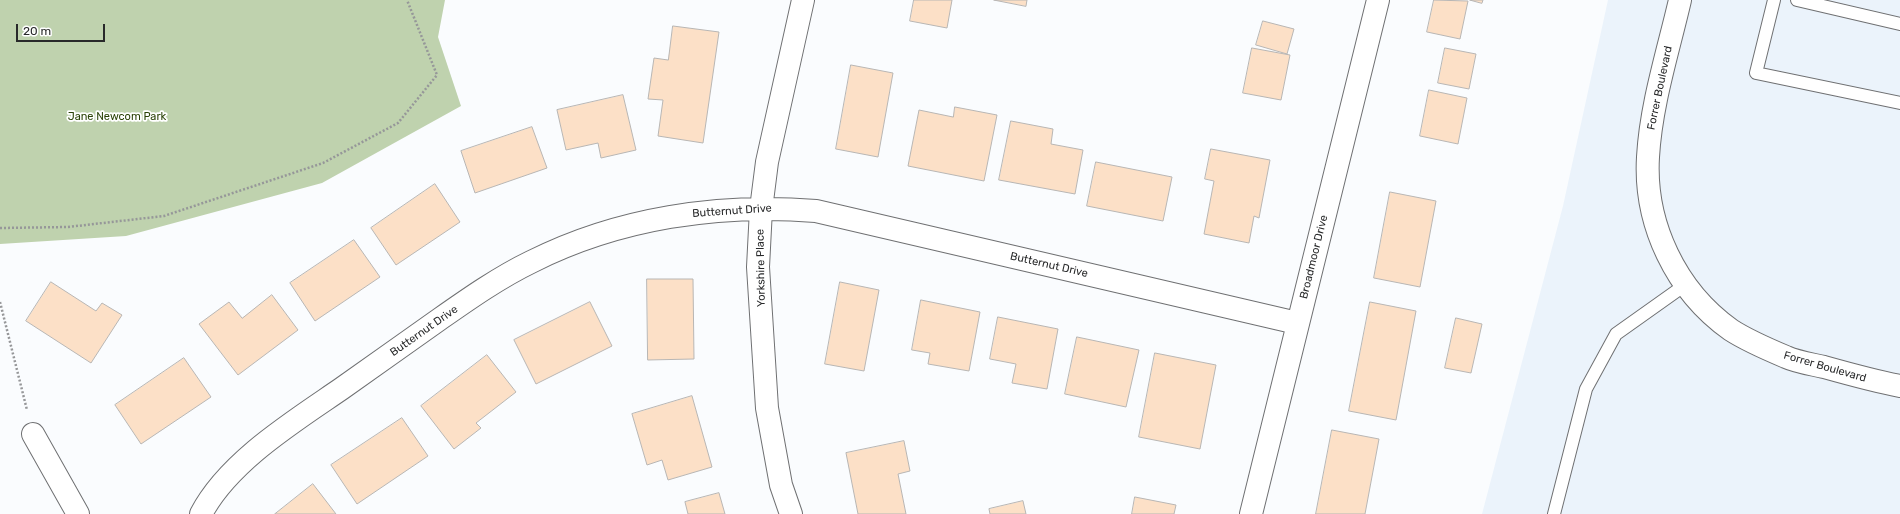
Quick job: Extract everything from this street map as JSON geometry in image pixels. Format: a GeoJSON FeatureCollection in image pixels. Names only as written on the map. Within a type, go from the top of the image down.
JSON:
{"type":"FeatureCollection","features":[{"type":"Feature","properties":{"kind":"street","name":"Yorkshire Place"},"geometry":{"type":"LineString","coordinates":[[791,514],[782,485],[767,408],[758,267],[761,208],[767,162],[803,0]]}},
{"type":"Feature","properties":{"kind":"street","name":"Broadmoor Drive"},"geometry":{"type":"LineString","coordinates":[[1251,514],[1378,0]]}},
{"type":"Feature","properties":{"kind":"street","name":"Forrer Boulevard"},"geometry":{"type":"LineString","coordinates":[[1680,0],[1651,123],[1648,159],[1650,197],[1657,229],[1667,256],[1685,285],[1707,309],[1731,329],[1754,343],[1787,358],[1900,386]]}},
{"type":"Feature","properties":{"kind":"street","name":"Butternut Drive"},"geometry":{"type":"LineString","coordinates":[[200,514],[206,504],[231,473],[277,434],[478,293],[530,262],[580,240],[636,224],[702,212],[761,208],[816,211],[1298,323]]}},
{"type":"Feature","properties":{"kind":"street"},"geometry":{"type":"LineString","coordinates":[[33,434],[78,514]]}},
{"type":"Feature","properties":{"kind":"lane"},"geometry":{"type":"LineString","coordinates":[[1774,0],[1756,73],[1900,103]]}},
{"type":"Feature","properties":{"kind":"lane"},"geometry":{"type":"LineString","coordinates":[[1797,0],[1900,24]]}},
{"type":"Feature","properties":{"kind":"lane"},"geometry":{"type":"LineString","coordinates":[[1554,514],[1586,390],[1616,334],[1685,285]]}},
{"type":"Feature","properties":{"kind":"path"},"geometry":{"type":"LineString","coordinates":[[0,228],[68,227],[164,216],[323,163],[398,123],[437,76],[407,0]]}},
{"type":"Feature","properties":{"kind":"path"},"geometry":{"type":"LineString","coordinates":[[0,302],[33,434]]}},
{"type":"Feature","properties":{"kind":"shaded area"},"geometry":{"type":"Polygon","coordinates":[[[1608,0],[1900,0],[1900,514],[1482,514],[1563,206],[1608,0]]]}},
{"type":"Feature","properties":{"kind":"green space","name":"Jane Newcom Park"},"geometry":{"type":"Polygon","coordinates":[[[0,0],[445,0],[438,37],[461,106],[322,183],[126,236],[0,244],[0,0]]]}},
{"type":"Feature","properties":{"kind":"building"},"geometry":{"type":"Polygon","coordinates":[[[914,0],[952,0],[947,28],[910,21],[914,0]]]}},
{"type":"Feature","properties":{"kind":"building"},"geometry":{"type":"Polygon","coordinates":[[[994,0],[1027,0],[1026,6],[994,0]]]}},
{"type":"Feature","properties":{"kind":"building"},"geometry":{"type":"Polygon","coordinates":[[[1434,0],[1468,1],[1460,39],[1427,32],[1434,0]]]}},
{"type":"Feature","properties":{"kind":"building"},"geometry":{"type":"Polygon","coordinates":[[[1470,0],[1483,0],[1482,3],[1470,0]]]}},
{"type":"Feature","properties":{"kind":"building"},"geometry":{"type":"Polygon","coordinates":[[[1263,21],[1294,29],[1287,54],[1256,45],[1263,21]]]}},
{"type":"Feature","properties":{"kind":"building"},"geometry":{"type":"Polygon","coordinates":[[[673,26],[719,32],[703,143],[658,136],[663,100],[648,99],[654,58],[668,60],[673,26]]]}},
{"type":"Feature","properties":{"kind":"building"},"geometry":{"type":"Polygon","coordinates":[[[1252,48],[1290,55],[1281,100],[1243,93],[1252,48]]]}},
{"type":"Feature","properties":{"kind":"building"},"geometry":{"type":"Polygon","coordinates":[[[1445,48],[1476,54],[1469,89],[1438,83],[1445,48]]]}},
{"type":"Feature","properties":{"kind":"building"},"geometry":{"type":"Polygon","coordinates":[[[851,65],[893,73],[878,157],[836,149],[851,65]]]}},
{"type":"Feature","properties":{"kind":"building"},"geometry":{"type":"Polygon","coordinates":[[[1429,90],[1467,98],[1458,144],[1420,136],[1429,90]]]}},
{"type":"Feature","properties":{"kind":"building"},"geometry":{"type":"Polygon","coordinates":[[[623,95],[636,150],[601,158],[598,143],[566,150],[557,110],[623,95]]]}},
{"type":"Feature","properties":{"kind":"building"},"geometry":{"type":"Polygon","coordinates":[[[955,107],[997,115],[984,181],[908,166],[919,110],[953,117],[955,107]]]}},
{"type":"Feature","properties":{"kind":"building"},"geometry":{"type":"Polygon","coordinates":[[[1011,121],[1053,129],[1051,144],[1083,150],[1075,194],[999,180],[1011,121]]]}},
{"type":"Feature","properties":{"kind":"building"},"geometry":{"type":"Polygon","coordinates":[[[532,127],[547,168],[475,193],[461,151],[532,127]]]}},
{"type":"Feature","properties":{"kind":"building"},"geometry":{"type":"Polygon","coordinates":[[[1211,149],[1270,160],[1259,218],[1254,216],[1249,243],[1204,234],[1214,181],[1205,179],[1211,149]]]}},
{"type":"Feature","properties":{"kind":"building"},"geometry":{"type":"Polygon","coordinates":[[[1096,162],[1172,177],[1163,221],[1087,206],[1096,162]]]}},
{"type":"Feature","properties":{"kind":"building"},"geometry":{"type":"Polygon","coordinates":[[[435,184],[460,222],[396,265],[371,228],[435,184]]]}},
{"type":"Feature","properties":{"kind":"building"},"geometry":{"type":"Polygon","coordinates":[[[1390,192],[1436,201],[1420,287],[1374,278],[1390,192]]]}},
{"type":"Feature","properties":{"kind":"building"},"geometry":{"type":"Polygon","coordinates":[[[354,240],[380,277],[315,321],[290,283],[354,240]]]}},
{"type":"Feature","properties":{"kind":"building"},"geometry":{"type":"Polygon","coordinates":[[[647,279],[693,279],[694,359],[648,360],[647,279]]]}},
{"type":"Feature","properties":{"kind":"building"},"geometry":{"type":"Polygon","coordinates":[[[51,282],[96,311],[102,303],[122,315],[91,363],[26,321],[51,282]]]}},
{"type":"Feature","properties":{"kind":"building"},"geometry":{"type":"Polygon","coordinates":[[[840,282],[879,290],[864,371],[825,364],[840,282]]]}},
{"type":"Feature","properties":{"kind":"building"},"geometry":{"type":"Polygon","coordinates":[[[272,295],[298,330],[238,375],[199,324],[229,302],[242,318],[272,295]]]}},
{"type":"Feature","properties":{"kind":"building"},"geometry":{"type":"Polygon","coordinates":[[[921,300],[980,312],[969,371],[928,364],[930,353],[912,350],[921,300]]]}},
{"type":"Feature","properties":{"kind":"building"},"geometry":{"type":"Polygon","coordinates":[[[590,302],[612,346],[536,384],[514,340],[590,302]]]}},
{"type":"Feature","properties":{"kind":"building"},"geometry":{"type":"Polygon","coordinates":[[[1370,302],[1416,311],[1396,420],[1349,411],[1370,302]]]}},
{"type":"Feature","properties":{"kind":"building"},"geometry":{"type":"Polygon","coordinates":[[[998,317],[1058,329],[1047,389],[1012,383],[1016,364],[990,359],[998,317]]]}},
{"type":"Feature","properties":{"kind":"building"},"geometry":{"type":"Polygon","coordinates":[[[1456,318],[1482,324],[1471,373],[1445,368],[1456,318]]]}},
{"type":"Feature","properties":{"kind":"building"},"geometry":{"type":"Polygon","coordinates":[[[1077,337],[1139,350],[1126,407],[1065,394],[1077,337]]]}},
{"type":"Feature","properties":{"kind":"building"},"geometry":{"type":"Polygon","coordinates":[[[1155,353],[1216,365],[1200,449],[1139,437],[1155,353]]]}},
{"type":"Feature","properties":{"kind":"building"},"geometry":{"type":"Polygon","coordinates":[[[487,355],[516,392],[476,423],[481,428],[454,449],[421,406],[487,355]]]}},
{"type":"Feature","properties":{"kind":"building"},"geometry":{"type":"Polygon","coordinates":[[[184,358],[211,397],[141,444],[115,405],[184,358]]]}},
{"type":"Feature","properties":{"kind":"building"},"geometry":{"type":"Polygon","coordinates":[[[692,396],[712,467],[668,480],[662,460],[647,465],[632,414],[692,396]]]}},
{"type":"Feature","properties":{"kind":"building"},"geometry":{"type":"Polygon","coordinates":[[[402,418],[428,456],[357,504],[331,465],[402,418]]]}},
{"type":"Feature","properties":{"kind":"building"},"geometry":{"type":"Polygon","coordinates":[[[1332,430],[1379,439],[1365,514],[1316,514],[1332,430]]]}},
{"type":"Feature","properties":{"kind":"building"},"geometry":{"type":"Polygon","coordinates":[[[904,441],[910,471],[898,474],[906,514],[858,514],[846,453],[904,441]]]}},
{"type":"Feature","properties":{"kind":"building"},"geometry":{"type":"Polygon","coordinates":[[[313,484],[336,514],[275,514],[313,484]]]}},
{"type":"Feature","properties":{"kind":"building"},"geometry":{"type":"Polygon","coordinates":[[[719,493],[725,514],[688,514],[685,502],[719,493]]]}},
{"type":"Feature","properties":{"kind":"building"},"geometry":{"type":"Polygon","coordinates":[[[1135,497],[1176,505],[1174,514],[1132,514],[1135,497]]]}},
{"type":"Feature","properties":{"kind":"building"},"geometry":{"type":"Polygon","coordinates":[[[1023,501],[1026,514],[990,514],[989,509],[1023,501]]]}}]}
